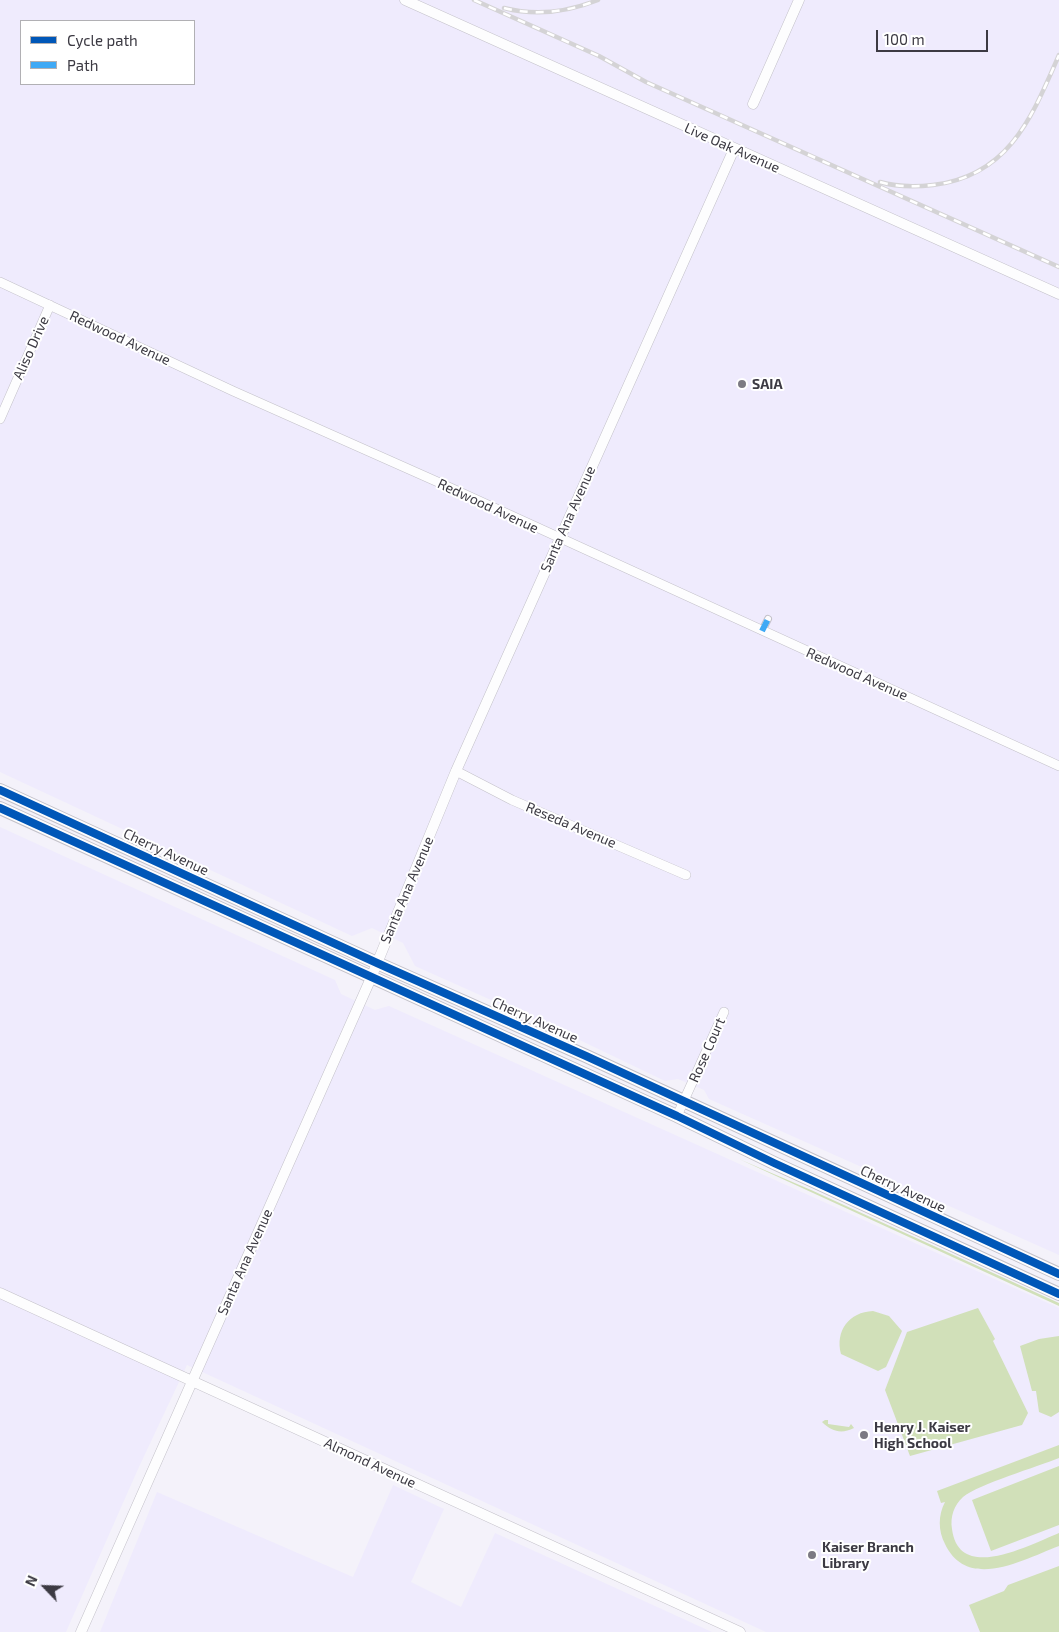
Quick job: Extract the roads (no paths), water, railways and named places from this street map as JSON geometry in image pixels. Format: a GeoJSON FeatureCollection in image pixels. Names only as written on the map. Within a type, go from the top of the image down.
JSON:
{"type":"FeatureCollection","features":[{"type":"Feature","properties":{"kind":"main road","name":"Cherry Avenue"},"geometry":{"type":"LineString","coordinates":[[0,790],[377,963],[586,1056],[1059,1274]]}},
{"type":"Feature","properties":{"kind":"main road"},"geometry":{"type":"LineString","coordinates":[[0,808],[370,978],[677,1116],[774,1164],[1059,1294]]}},
{"type":"Feature","properties":{"kind":"street","name":"Live Oak Avenue"},"geometry":{"type":"LineString","coordinates":[[405,0],[1059,294]]}},
{"type":"Feature","properties":{"kind":"street"},"geometry":{"type":"LineString","coordinates":[[753,104],[799,0]]}},
{"type":"Feature","properties":{"kind":"street","name":"Santa Ana Avenue"},"geometry":{"type":"LineString","coordinates":[[81,1632],[377,963],[456,771],[734,149]]}},
{"type":"Feature","properties":{"kind":"street","name":"Redwood Avenue"},"geometry":{"type":"LineString","coordinates":[[0,282],[233,392],[1059,766]]}},
{"type":"Feature","properties":{"kind":"street","name":"Aliso Drive"},"geometry":{"type":"LineString","coordinates":[[0,419],[50,305]]}},
{"type":"Feature","properties":{"kind":"street"},"geometry":{"type":"LineString","coordinates":[[762,631],[768,619]]}},
{"type":"Feature","properties":{"kind":"street","name":"Reseda Avenue"},"geometry":{"type":"LineString","coordinates":[[456,771],[512,800],[686,875]]}},
{"type":"Feature","properties":{"kind":"street","name":"Rose Court"},"geometry":{"type":"LineString","coordinates":[[677,1116],[724,1012]]}},
{"type":"Feature","properties":{"kind":"street","name":"Almond Avenue"},"geometry":{"type":"LineString","coordinates":[[0,1293],[740,1632]]}},
{"type":"Feature","properties":{"kind":"railway"},"geometry":{"type":"LineString","coordinates":[[474,0],[599,56],[646,82],[1059,267]]}},
{"type":"Feature","properties":{"kind":"railway"},"geometry":{"type":"LineString","coordinates":[[504,8],[528,12],[551,12],[598,0]]}},
{"type":"Feature","properties":{"kind":"railway"},"geometry":{"type":"LineString","coordinates":[[880,182],[906,186],[933,185],[959,179],[981,170],[999,156],[1014,140],[1027,121],[1039,100],[1059,55]]}},
{"type":"Feature","properties":{"kind":"place","name":"SAIA"},"geometry":{"type":"Point","coordinates":[742,384]}},
{"type":"Feature","properties":{"kind":"place","name":"Henry J. Kaiser High School"},"geometry":{"type":"Point","coordinates":[864,1435]}},
{"type":"Feature","properties":{"kind":"place","name":"Kaiser Branch Library"},"geometry":{"type":"Point","coordinates":[812,1555]}}]}
